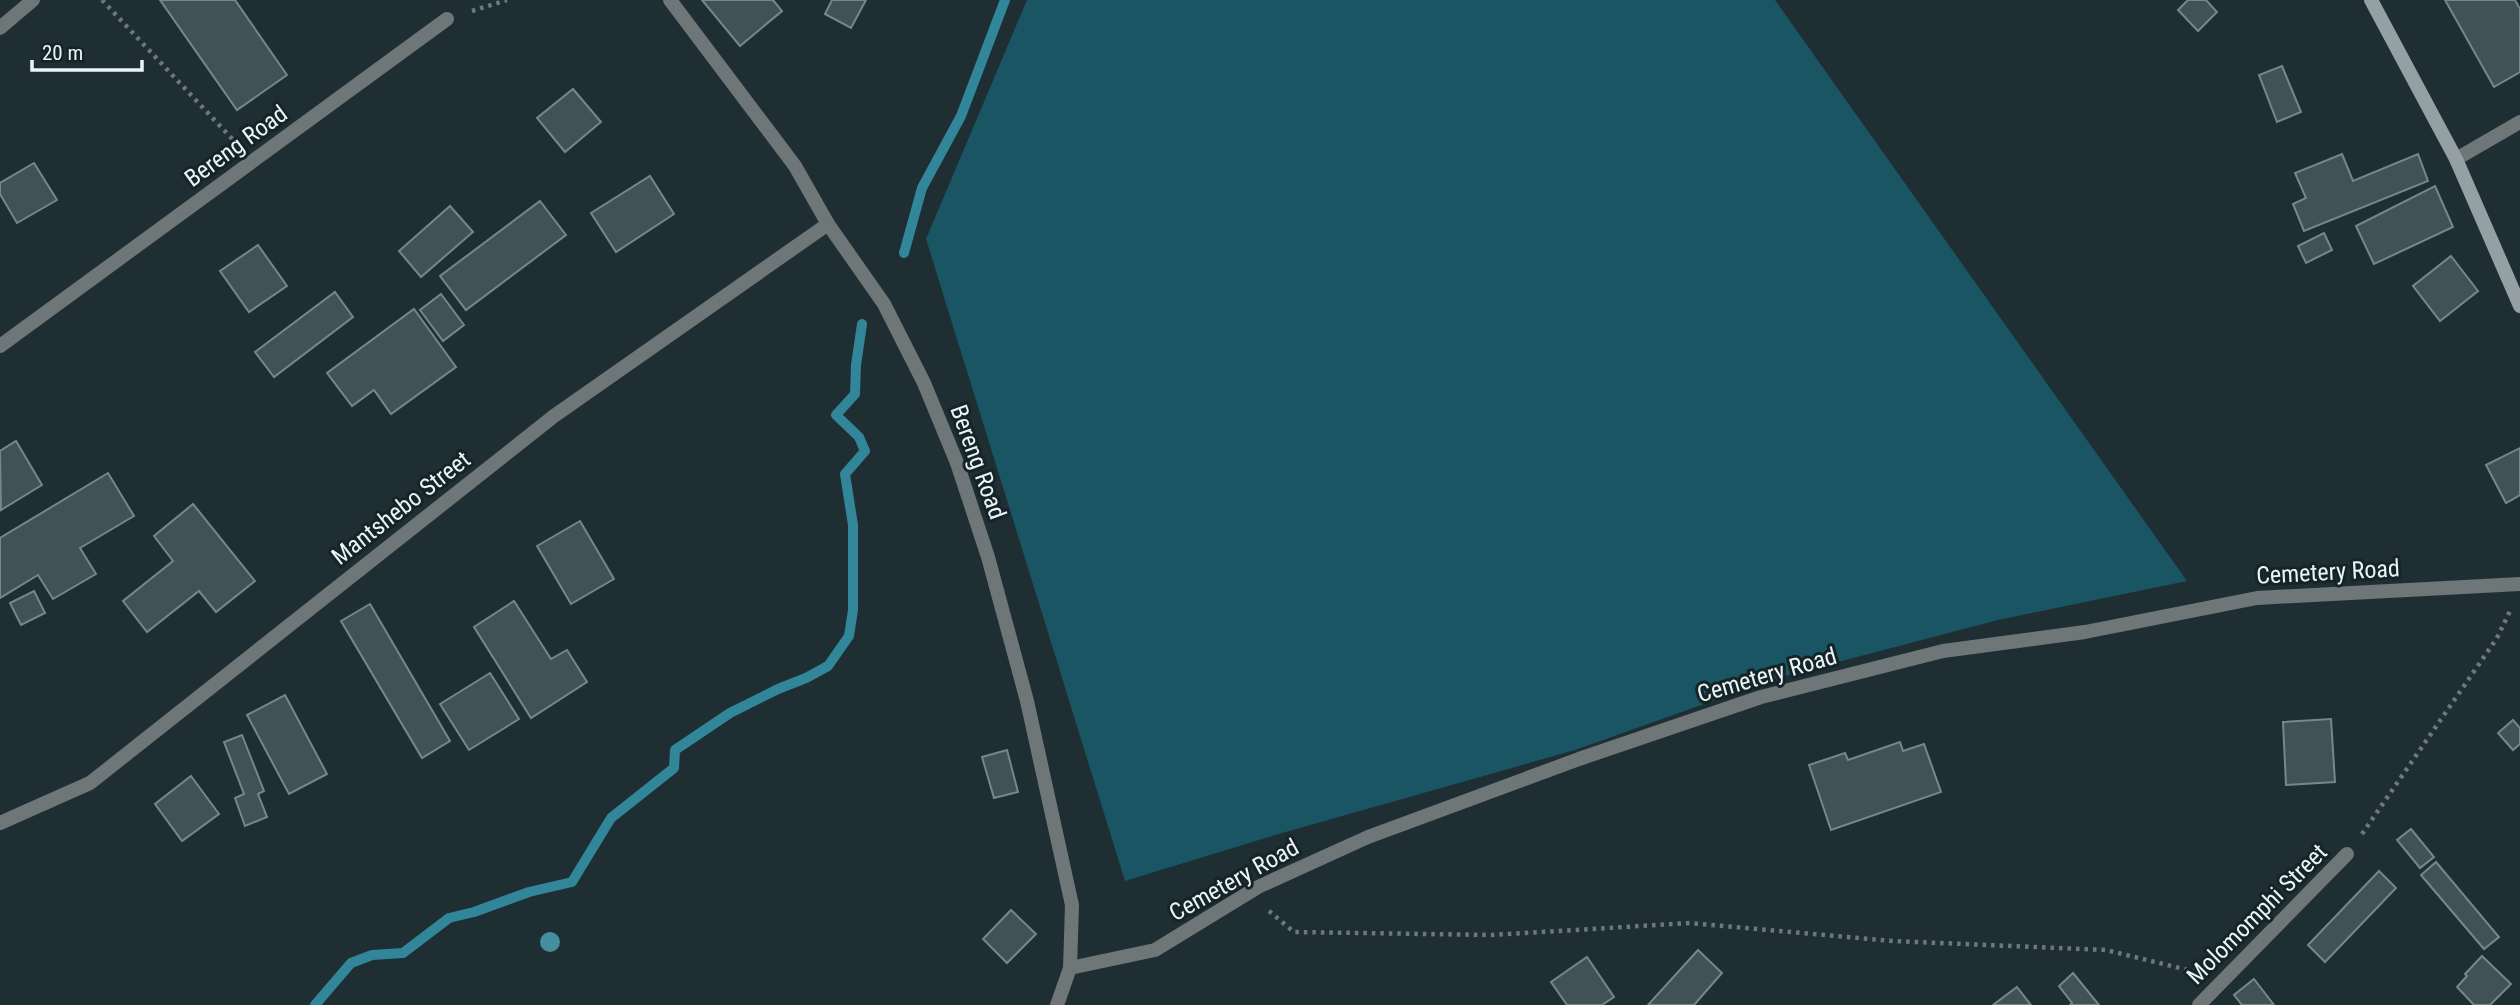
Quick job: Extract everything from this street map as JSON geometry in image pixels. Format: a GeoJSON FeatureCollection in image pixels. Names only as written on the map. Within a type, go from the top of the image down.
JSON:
{"type":"FeatureCollection","features":[{"type":"Feature","properties":{"kind":"street"},"geometry":{"type":"LineString","coordinates":[[0,27],[33,0]]}},
{"type":"Feature","properties":{"kind":"street","name":"Bereng Road"},"geometry":{"type":"LineString","coordinates":[[670,0],[795,166],[828,224],[884,304],[924,383],[957,463],[988,557],[1027,701],[1072,905],[1069,968],[1057,1005]]}},
{"type":"Feature","properties":{"kind":"street"},"geometry":{"type":"LineString","coordinates":[[2371,0],[2456,159],[2520,306]]}},
{"type":"Feature","properties":{"kind":"street","name":"Bereng Road"},"geometry":{"type":"LineString","coordinates":[[0,346],[447,19]]}},
{"type":"Feature","properties":{"kind":"street"},"geometry":{"type":"LineString","coordinates":[[2456,159],[2520,122]]}},
{"type":"Feature","properties":{"kind":"street","name":"Mantshebo Street"},"geometry":{"type":"LineString","coordinates":[[0,823],[90,783],[554,416],[828,224]]}},
{"type":"Feature","properties":{"kind":"street","name":"Cemetery Road"},"geometry":{"type":"LineString","coordinates":[[1069,968],[1155,950],[1258,887],[1368,837],[1761,697],[1943,651],[2085,632],[2257,598],[2520,584]]}},
{"type":"Feature","properties":{"kind":"street","name":"Molomomphi Street"},"geometry":{"type":"LineString","coordinates":[[2199,1005],[2347,855]]}},
{"type":"Feature","properties":{"kind":"path"},"geometry":{"type":"LineString","coordinates":[[102,0],[254,162]]}},
{"type":"Feature","properties":{"kind":"path"},"geometry":{"type":"LineString","coordinates":[[447,19],[507,0]]}},
{"type":"Feature","properties":{"kind":"path"},"geometry":{"type":"LineString","coordinates":[[2347,855],[2497,638],[2514,601]]}},
{"type":"Feature","properties":{"kind":"path"},"geometry":{"type":"LineString","coordinates":[[1258,887],[1270,914],[1294,932],[1492,935],[1690,923],[1893,941],[2106,950],[2224,979]]}},
{"type":"Feature","properties":{"kind":"shaded area"},"geometry":{"type":"Polygon","coordinates":[[[1027,0],[1775,0],[2187,581],[1998,620],[1777,678],[1575,750],[1275,835],[1125,881],[926,239],[1027,0]]]}},
{"type":"Feature","properties":{"kind":"building"},"geometry":{"type":"Polygon","coordinates":[[[160,0],[235,0],[287,75],[237,110],[160,0]]]}},
{"type":"Feature","properties":{"kind":"building"},"geometry":{"type":"Polygon","coordinates":[[[702,0],[773,0],[782,11],[740,46],[702,0]]]}},
{"type":"Feature","properties":{"kind":"building"},"geometry":{"type":"Polygon","coordinates":[[[832,0],[866,0],[851,28],[825,14],[832,0]]]}},
{"type":"Feature","properties":{"kind":"building"},"geometry":{"type":"Polygon","coordinates":[[[2188,0],[2206,0],[2217,12],[2198,31],[2178,10],[2188,0]]]}},
{"type":"Feature","properties":{"kind":"building"},"geometry":{"type":"Polygon","coordinates":[[[2445,0],[2515,0],[2520,9],[2520,72],[2494,87],[2445,0]]]}},
{"type":"Feature","properties":{"kind":"building"},"geometry":{"type":"Polygon","coordinates":[[[2282,66],[2301,112],[2277,122],[2259,75],[2282,66]]]}},
{"type":"Feature","properties":{"kind":"building"},"geometry":{"type":"Polygon","coordinates":[[[573,89],[601,122],[565,152],[537,118],[573,89]]]}},
{"type":"Feature","properties":{"kind":"building"},"geometry":{"type":"Polygon","coordinates":[[[2342,154],[2353,181],[2418,154],[2428,181],[2304,231],[2293,204],[2306,198],[2295,173],[2342,154]]]}},
{"type":"Feature","properties":{"kind":"building"},"geometry":{"type":"Polygon","coordinates":[[[34,163],[57,200],[17,223],[0,194],[0,183],[34,163]]]}},
{"type":"Feature","properties":{"kind":"building"},"geometry":{"type":"Polygon","coordinates":[[[650,176],[674,214],[616,252],[591,213],[650,176]]]}},
{"type":"Feature","properties":{"kind":"building"},"geometry":{"type":"Polygon","coordinates":[[[2435,186],[2453,227],[2374,264],[2356,226],[2435,186]]]}},
{"type":"Feature","properties":{"kind":"building"},"geometry":{"type":"Polygon","coordinates":[[[540,201],[566,235],[466,310],[440,276],[540,201]]]}},
{"type":"Feature","properties":{"kind":"building"},"geometry":{"type":"Polygon","coordinates":[[[450,206],[473,232],[421,277],[399,251],[450,206]]]}},
{"type":"Feature","properties":{"kind":"building"},"geometry":{"type":"Polygon","coordinates":[[[2324,233],[2332,250],[2306,263],[2298,246],[2324,233]]]}},
{"type":"Feature","properties":{"kind":"building"},"geometry":{"type":"Polygon","coordinates":[[[258,245],[287,286],[249,312],[220,271],[258,245]]]}},
{"type":"Feature","properties":{"kind":"building"},"geometry":{"type":"Polygon","coordinates":[[[2451,256],[2478,291],[2440,321],[2413,286],[2451,256]]]}},
{"type":"Feature","properties":{"kind":"building"},"geometry":{"type":"Polygon","coordinates":[[[335,292],[353,317],[274,377],[255,352],[335,292]]]}},
{"type":"Feature","properties":{"kind":"building"},"geometry":{"type":"Polygon","coordinates":[[[441,294],[464,325],[443,341],[420,310],[441,294]]]}},
{"type":"Feature","properties":{"kind":"building"},"geometry":{"type":"Polygon","coordinates":[[[414,309],[456,367],[391,414],[374,390],[352,406],[327,373],[414,309]]]}},
{"type":"Feature","properties":{"kind":"building"},"geometry":{"type":"Polygon","coordinates":[[[16,441],[42,485],[1,510],[0,451],[16,441]]]}},
{"type":"Feature","properties":{"kind":"building"},"geometry":{"type":"Polygon","coordinates":[[[2520,448],[2520,495],[2506,503],[2486,465],[2520,448]]]}},
{"type":"Feature","properties":{"kind":"building"},"geometry":{"type":"Polygon","coordinates":[[[108,473],[134,516],[80,548],[96,574],[53,599],[38,575],[0,598],[0,538],[108,473]]]}},
{"type":"Feature","properties":{"kind":"building"},"geometry":{"type":"Polygon","coordinates":[[[193,504],[255,581],[216,612],[199,591],[147,632],[123,601],[173,561],[154,536],[193,504]]]}},
{"type":"Feature","properties":{"kind":"building"},"geometry":{"type":"Polygon","coordinates":[[[580,521],[614,579],[571,604],[537,546],[580,521]]]}},
{"type":"Feature","properties":{"kind":"building"},"geometry":{"type":"Polygon","coordinates":[[[34,591],[45,613],[21,625],[10,603],[34,591]]]}},
{"type":"Feature","properties":{"kind":"building"},"geometry":{"type":"Polygon","coordinates":[[[514,601],[551,659],[567,650],[587,682],[531,718],[474,627],[514,601]]]}},
{"type":"Feature","properties":{"kind":"building"},"geometry":{"type":"Polygon","coordinates":[[[370,604],[450,741],[422,758],[341,621],[370,604]]]}},
{"type":"Feature","properties":{"kind":"building"},"geometry":{"type":"Polygon","coordinates":[[[490,673],[519,719],[469,750],[440,704],[490,673]]]}},
{"type":"Feature","properties":{"kind":"building"},"geometry":{"type":"Polygon","coordinates":[[[285,695],[327,774],[289,794],[247,715],[285,695]]]}},
{"type":"Feature","properties":{"kind":"building"},"geometry":{"type":"Polygon","coordinates":[[[2331,719],[2335,782],[2286,785],[2283,722],[2331,719]]]}},
{"type":"Feature","properties":{"kind":"building"},"geometry":{"type":"Polygon","coordinates":[[[2513,720],[2520,728],[2520,744],[2513,750],[2498,733],[2513,720]]]}},
{"type":"Feature","properties":{"kind":"building"},"geometry":{"type":"Polygon","coordinates":[[[242,735],[264,791],[258,794],[267,817],[245,826],[235,798],[244,794],[224,742],[242,735]]]}},
{"type":"Feature","properties":{"kind":"building"},"geometry":{"type":"Polygon","coordinates":[[[1900,742],[1903,751],[1924,744],[1941,792],[1831,830],[1809,765],[1845,753],[1848,760],[1900,742]]]}},
{"type":"Feature","properties":{"kind":"building"},"geometry":{"type":"Polygon","coordinates":[[[1007,750],[1018,792],[994,798],[982,757],[1007,750]]]}},
{"type":"Feature","properties":{"kind":"building"},"geometry":{"type":"Polygon","coordinates":[[[191,776],[219,814],[182,841],[155,804],[191,776]]]}},
{"type":"Feature","properties":{"kind":"building"},"geometry":{"type":"Polygon","coordinates":[[[2411,829],[2434,857],[2420,868],[2397,840],[2411,829]]]}},
{"type":"Feature","properties":{"kind":"building"},"geometry":{"type":"Polygon","coordinates":[[[2436,862],[2499,937],[2484,949],[2421,875],[2436,862]]]}},
{"type":"Feature","properties":{"kind":"building"},"geometry":{"type":"Polygon","coordinates":[[[2379,871],[2396,888],[2325,962],[2308,945],[2379,871]]]}},
{"type":"Feature","properties":{"kind":"building"},"geometry":{"type":"Polygon","coordinates":[[[1011,910],[1036,934],[1007,963],[983,939],[1011,910]]]}},
{"type":"Feature","properties":{"kind":"building"},"geometry":{"type":"Polygon","coordinates":[[[1698,950],[1722,973],[1694,1005],[1648,1005],[1698,950]]]}},
{"type":"Feature","properties":{"kind":"building"},"geometry":{"type":"Polygon","coordinates":[[[2482,956],[2511,984],[2490,1005],[2474,1005],[2457,987],[2482,956]]]}},
{"type":"Feature","properties":{"kind":"building"},"geometry":{"type":"Polygon","coordinates":[[[1587,957],[1614,997],[1602,1005],[1567,1005],[1551,982],[1587,957]]]}},
{"type":"Feature","properties":{"kind":"building"},"geometry":{"type":"Polygon","coordinates":[[[2073,973],[2099,1005],[2070,1005],[2072,1003],[2059,986],[2073,973]]]}},
{"type":"Feature","properties":{"kind":"building"},"geometry":{"type":"Polygon","coordinates":[[[2254,979],[2274,1005],[2242,1005],[2234,995],[2254,979]]]}},
{"type":"Feature","properties":{"kind":"building"},"geometry":{"type":"Polygon","coordinates":[[[2017,987],[2031,1005],[1993,1005],[2017,987]]]}},
{"type":"Feature","properties":{"kind":"waterway"},"geometry":{"type":"LineString","coordinates":[[904,253],[922,188],[961,116],[1005,0]]}},
{"type":"Feature","properties":{"kind":"waterway"},"geometry":{"type":"LineString","coordinates":[[315,1005],[351,963],[372,955],[403,953],[449,918],[529,892],[572,882],[611,818],[674,768],[675,750],[730,713],[828,666],[849,636],[853,610],[853,525],[845,474],[865,451],[859,437],[836,415],[855,394],[862,324]]}}]}
